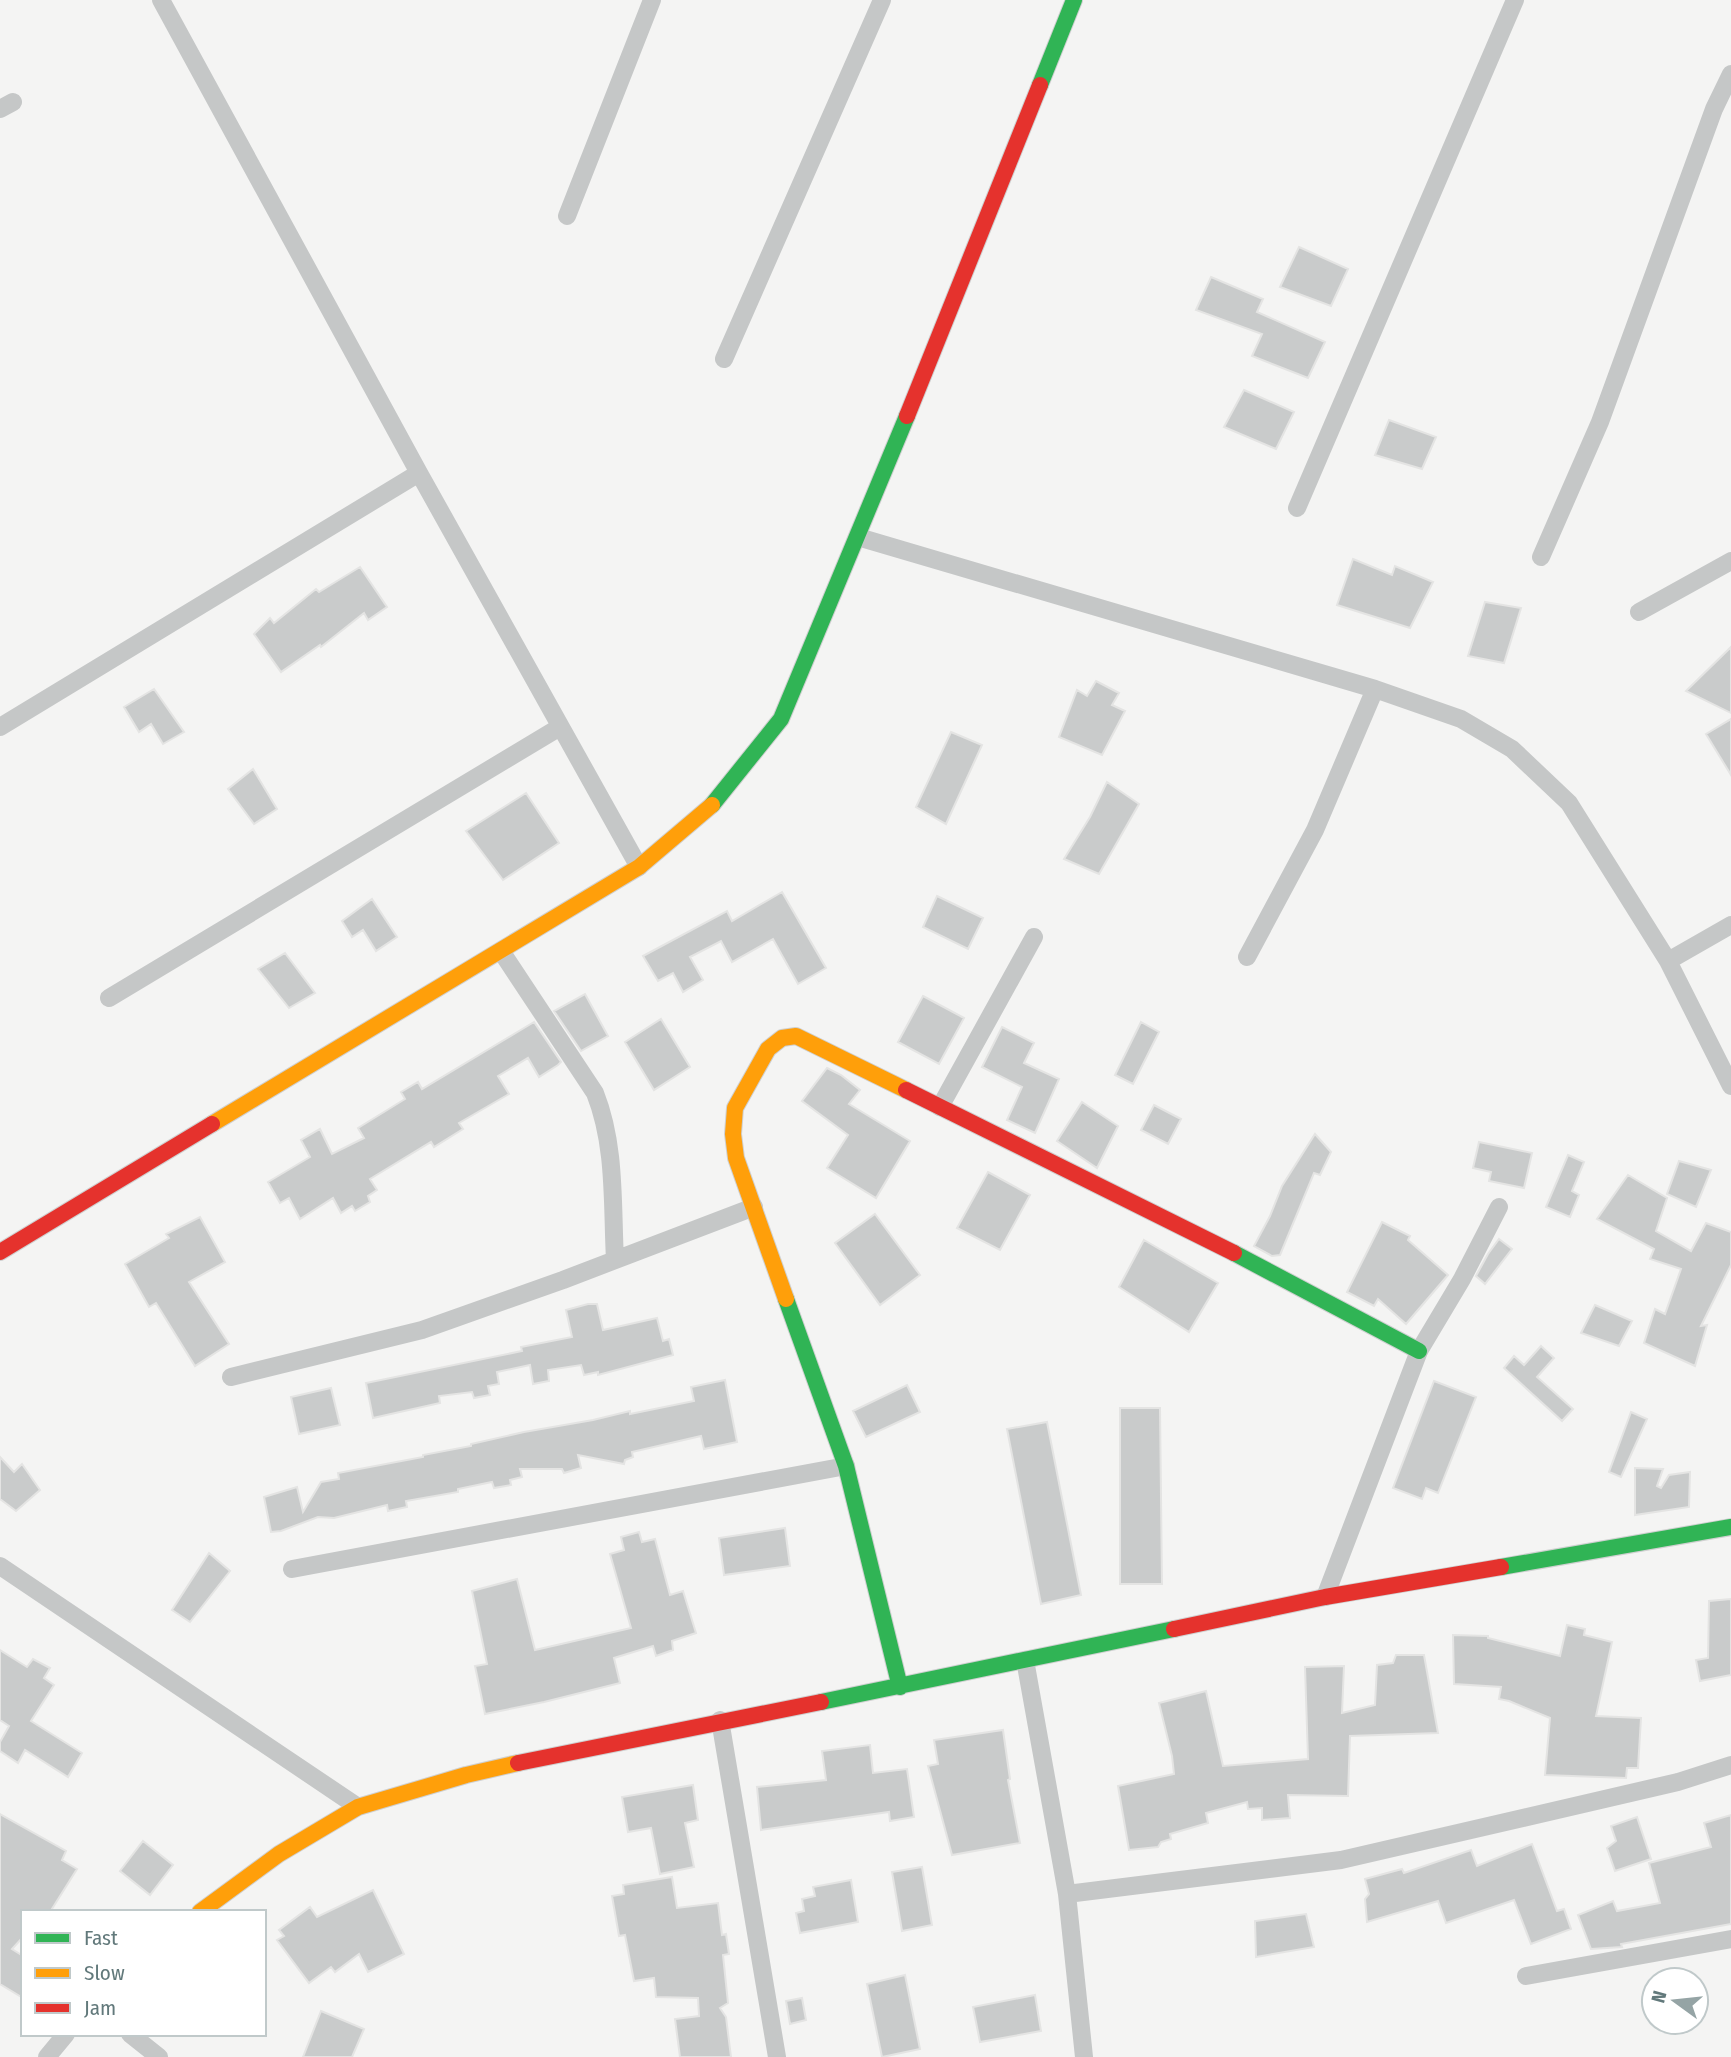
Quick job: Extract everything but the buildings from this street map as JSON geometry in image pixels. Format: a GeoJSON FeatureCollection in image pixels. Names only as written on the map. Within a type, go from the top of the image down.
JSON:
{"type":"FeatureCollection","features":[{"type":"Feature","properties":{"kind":"street"},"geometry":{"type":"LineString","coordinates":[[161,0],[639,867]]}},
{"type":"Feature","properties":{"kind":"street"},"geometry":{"type":"LineString","coordinates":[[567,216],[652,0]]}},
{"type":"Feature","properties":{"kind":"street"},"geometry":{"type":"LineString","coordinates":[[724,359],[882,0]]}},
{"type":"Feature","properties":{"kind":"street"},"geometry":{"type":"LineString","coordinates":[[0,1252],[639,867],[714,803],[781,719],[858,537],[1074,0]]}},
{"type":"Feature","properties":{"kind":"street"},"geometry":{"type":"LineString","coordinates":[[1297,508],[1515,0]]}},
{"type":"Feature","properties":{"kind":"street"},"geometry":{"type":"LineString","coordinates":[[1541,558],[1600,422],[1714,109],[1731,74]]}},
{"type":"Feature","properties":{"kind":"street"},"geometry":{"type":"LineString","coordinates":[[0,727],[419,472]]}},
{"type":"Feature","properties":{"kind":"street"},"geometry":{"type":"LineString","coordinates":[[858,537],[1375,689],[1461,719],[1511,749],[1569,803],[1668,961],[1731,1086]]}},
{"type":"Feature","properties":{"kind":"street"},"geometry":{"type":"LineString","coordinates":[[1639,612],[1731,561]]}},
{"type":"Feature","properties":{"kind":"street"},"geometry":{"type":"LineString","coordinates":[[1247,957],[1315,830],[1375,689]]}},
{"type":"Feature","properties":{"kind":"street"},"geometry":{"type":"LineString","coordinates":[[109,998],[560,727]]}},
{"type":"Feature","properties":{"kind":"street"},"geometry":{"type":"LineString","coordinates":[[1668,961],[1731,925]]}},
{"type":"Feature","properties":{"kind":"street"},"geometry":{"type":"LineString","coordinates":[[940,1107],[1034,937]]}},
{"type":"Feature","properties":{"kind":"street"},"geometry":{"type":"LineString","coordinates":[[500,951],[595,1093],[604,1117],[609,1143],[615,1260]]}},
{"type":"Feature","properties":{"kind":"street"},"geometry":{"type":"LineString","coordinates":[[900,1687],[846,1466],[736,1158],[733,1135],[735,1108],[768,1049],[782,1038],[796,1036],[1247,1259],[1419,1351]]}},
{"type":"Feature","properties":{"kind":"street"},"geometry":{"type":"LineString","coordinates":[[231,1377],[422,1330],[754,1207]]}},
{"type":"Feature","properties":{"kind":"street"},"geometry":{"type":"LineString","coordinates":[[1325,1597],[1419,1351],[1462,1279],[1499,1207]]}},
{"type":"Feature","properties":{"kind":"street"},"geometry":{"type":"LineString","coordinates":[[292,1569],[846,1466]]}},
{"type":"Feature","properties":{"kind":"street"},"geometry":{"type":"LineString","coordinates":[[203,1910],[279,1854],[358,1807],[466,1775],[720,1720],[900,1687],[1325,1597],[1731,1527]]}},
{"type":"Feature","properties":{"kind":"street"},"geometry":{"type":"LineString","coordinates":[[0,1566],[358,1807]]}},
{"type":"Feature","properties":{"kind":"street"},"geometry":{"type":"LineString","coordinates":[[1025,1660],[1067,1894],[1084,2057]]}},
{"type":"Feature","properties":{"kind":"street"},"geometry":{"type":"LineString","coordinates":[[720,1720],[778,2057]]}},
{"type":"Feature","properties":{"kind":"street"},"geometry":{"type":"LineString","coordinates":[[1067,1894],[1341,1860],[1678,1782],[1731,1765]]}},
{"type":"Feature","properties":{"kind":"street"},"geometry":{"type":"LineString","coordinates":[[1526,1976],[1731,1939]]}},
{"type":"Feature","properties":{"kind":"street"},"geometry":{"type":"LineString","coordinates":[[47,2057],[64,2036]]}},
{"type":"Feature","properties":{"kind":"street"},"geometry":{"type":"LineString","coordinates":[[133,2036],[159,2057]]}},
{"type":"Feature","properties":{"kind":"traffic: fast"},"geometry":{"type":"LineString","coordinates":[[1040,85],[1074,0]]}},
{"type":"Feature","properties":{"kind":"traffic: fast"},"geometry":{"type":"LineString","coordinates":[[712,805],[781,719],[907,416]]}},
{"type":"Feature","properties":{"kind":"traffic: fast"},"geometry":{"type":"LineString","coordinates":[[1234,1253],[1419,1351]]}},
{"type":"Feature","properties":{"kind":"traffic: fast"},"geometry":{"type":"LineString","coordinates":[[786,1299],[846,1466],[900,1687]]}},
{"type":"Feature","properties":{"kind":"traffic: fast"},"geometry":{"type":"LineString","coordinates":[[1501,1567],[1731,1527]]}},
{"type":"Feature","properties":{"kind":"traffic: fast"},"geometry":{"type":"LineString","coordinates":[[821,1702],[1174,1629]]}},
{"type":"Feature","properties":{"kind":"traffic: slow"},"geometry":{"type":"LineString","coordinates":[[212,1124],[639,867],[712,805]]}},
{"type":"Feature","properties":{"kind":"traffic: slow"},"geometry":{"type":"LineString","coordinates":[[786,1299],[736,1158],[733,1134],[735,1108],[768,1049],[782,1038],[796,1036],[906,1090]]}},
{"type":"Feature","properties":{"kind":"traffic: slow"},"geometry":{"type":"LineString","coordinates":[[203,1910],[279,1854],[358,1807],[466,1775],[518,1763]]}},
{"type":"Feature","properties":{"kind":"traffic: jam"},"geometry":{"type":"LineString","coordinates":[[907,416],[1040,85]]}},
{"type":"Feature","properties":{"kind":"traffic: jam"},"geometry":{"type":"LineString","coordinates":[[906,1090],[1234,1253]]}},
{"type":"Feature","properties":{"kind":"traffic: jam"},"geometry":{"type":"LineString","coordinates":[[0,1252],[212,1124]]}},
{"type":"Feature","properties":{"kind":"traffic: jam"},"geometry":{"type":"LineString","coordinates":[[1174,1629],[1325,1597],[1501,1567]]}},
{"type":"Feature","properties":{"kind":"traffic: jam"},"geometry":{"type":"LineString","coordinates":[[518,1763],[821,1702]]}}]}
